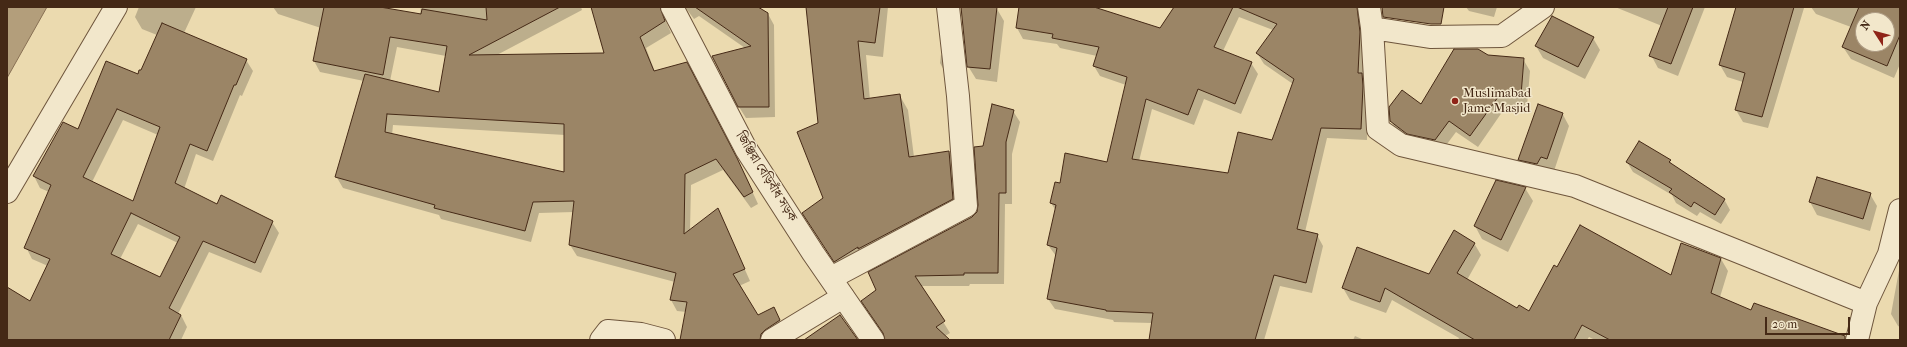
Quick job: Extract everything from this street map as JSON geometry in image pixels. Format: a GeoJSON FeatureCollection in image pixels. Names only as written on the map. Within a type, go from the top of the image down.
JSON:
{"type":"FeatureCollection","features":[{"type":"Feature","properties":{"kind":"street"},"geometry":{"type":"LineString","coordinates":[[7,192],[116,7]]}},
{"type":"Feature","properties":{"kind":"street","name":"জিঞ্জিরা বেড়িবাঁধ সড়ক"},"geometry":{"type":"LineString","coordinates":[[672,7],[746,149],[873,340]]}},
{"type":"Feature","properties":{"kind":"street"},"geometry":{"type":"LineString","coordinates":[[831,278],[966,206],[958,96],[948,7]]}},
{"type":"Feature","properties":{"kind":"street"},"geometry":{"type":"LineString","coordinates":[[1369,7],[1372,28],[1378,129],[1401,145],[1575,186],[1866,303]]}},
{"type":"Feature","properties":{"kind":"street"},"geometry":{"type":"LineString","coordinates":[[1372,28],[1430,37],[1502,36],[1543,7]]}},
{"type":"Feature","properties":{"kind":"street"},"geometry":{"type":"LineString","coordinates":[[1857,340],[1866,303],[1889,254],[1900,210]]}},
{"type":"Feature","properties":{"kind":"street"},"geometry":{"type":"LineString","coordinates":[[772,340],[843,297]]}},
{"type":"Feature","properties":{"kind":"street"},"geometry":{"type":"LineString","coordinates":[[601,340],[608,331],[641,334],[664,340]]}},
{"type":"Feature","properties":{"kind":"shaded area"},"geometry":{"type":"Polygon","coordinates":[[[7,7],[47,7],[7,78],[7,7]]]}},
{"type":"Feature","properties":{"kind":"building"},"geometry":{"type":"Polygon","coordinates":[[[324,7],[380,7],[421,14],[422,9],[487,20],[486,7],[560,7],[469,55],[604,53],[591,7],[660,7],[665,21],[640,37],[654,71],[687,62],[753,192],[744,197],[716,159],[685,174],[684,234],[718,208],[745,269],[733,274],[758,315],[774,307],[780,320],[761,334],[760,340],[680,340],[687,302],[670,300],[676,273],[569,245],[574,201],[533,202],[525,231],[434,208],[435,205],[335,177],[365,74],[439,92],[447,46],[390,37],[383,75],[313,61],[324,7]],[[387,114],[385,132],[564,172],[564,124],[387,114]]]}},
{"type":"Feature","properties":{"kind":"building"},"geometry":{"type":"Polygon","coordinates":[[[695,7],[758,7],[768,13],[769,107],[738,107],[712,56],[751,46],[695,7]]]}},
{"type":"Feature","properties":{"kind":"building"},"geometry":{"type":"Polygon","coordinates":[[[806,7],[880,7],[875,43],[858,41],[864,99],[900,94],[909,157],[949,151],[953,199],[858,249],[858,247],[834,262],[802,213],[823,198],[797,132],[818,123],[806,7]]]}},
{"type":"Feature","properties":{"kind":"building"},"geometry":{"type":"Polygon","coordinates":[[[961,7],[997,7],[990,69],[967,67],[961,7]]]}},
{"type":"Feature","properties":{"kind":"building"},"geometry":{"type":"Polygon","coordinates":[[[1019,7],[1094,7],[1160,28],[1174,7],[1233,7],[1214,47],[1252,62],[1235,104],[1198,89],[1188,115],[1146,99],[1132,159],[1228,173],[1238,132],[1272,140],[1294,79],[1256,53],[1277,24],[1237,7],[1357,7],[1360,32],[1358,73],[1362,73],[1363,86],[1361,129],[1321,128],[1297,229],[1318,234],[1306,283],[1274,275],[1255,340],[1149,340],[1153,313],[1106,311],[1047,299],[1057,248],[1047,245],[1056,205],[1050,203],[1055,182],[1060,183],[1065,153],[1107,162],[1127,77],[1093,66],[1099,47],[1052,38],[1053,34],[1016,28],[1019,7]]]}},
{"type":"Feature","properties":{"kind":"building"},"geometry":{"type":"Polygon","coordinates":[[[1382,7],[1444,7],[1441,24],[1431,24],[1383,17],[1382,7]]]}},
{"type":"Feature","properties":{"kind":"building"},"geometry":{"type":"Polygon","coordinates":[[[1668,7],[1693,7],[1671,64],[1649,56],[1668,7]]]}},
{"type":"Feature","properties":{"kind":"building"},"geometry":{"type":"Polygon","coordinates":[[[1736,7],[1794,7],[1762,117],[1735,110],[1745,73],[1719,65],[1736,7]]]}},
{"type":"Feature","properties":{"kind":"building"},"geometry":{"type":"Polygon","coordinates":[[[1859,7],[1900,7],[1900,35],[1895,47],[1895,12],[1857,12],[1859,7]]]}},
{"type":"Feature","properties":{"kind":"building"},"geometry":{"type":"Polygon","coordinates":[[[1552,16],[1594,37],[1578,67],[1535,46],[1552,16]]]}},
{"type":"Feature","properties":{"kind":"building"},"geometry":{"type":"Polygon","coordinates":[[[1855,16],[1855,52],[1893,52],[1887,66],[1842,47],[1855,16]]]}},
{"type":"Feature","properties":{"kind":"building"},"geometry":{"type":"Polygon","coordinates":[[[162,23],[247,59],[236,85],[234,85],[207,151],[190,144],[175,183],[217,204],[221,195],[273,221],[255,263],[203,241],[169,308],[181,315],[169,340],[7,340],[7,287],[30,301],[50,259],[24,248],[51,185],[33,176],[63,122],[78,129],[106,61],[138,74],[139,70],[141,70],[162,23]],[[117,109],[83,177],[133,201],[160,127],[117,109]],[[131,213],[111,254],[160,277],[180,237],[131,213]]]}},
{"type":"Feature","properties":{"kind":"building"},"geometry":{"type":"Polygon","coordinates":[[[1454,49],[1478,49],[1488,55],[1524,58],[1521,95],[1501,93],[1470,136],[1449,121],[1435,140],[1407,134],[1390,121],[1389,107],[1402,90],[1421,104],[1454,49]]]}},
{"type":"Feature","properties":{"kind":"building"},"geometry":{"type":"Polygon","coordinates":[[[992,104],[1014,110],[1006,142],[1006,193],[999,193],[998,273],[964,273],[964,275],[915,276],[945,321],[936,327],[950,340],[885,340],[883,333],[861,301],[876,290],[868,272],[972,217],[977,212],[978,205],[974,147],[983,146],[992,104]]]}},
{"type":"Feature","properties":{"kind":"building"},"geometry":{"type":"Polygon","coordinates":[[[1538,104],[1563,113],[1547,159],[1541,157],[1537,164],[1518,160],[1538,104]]]}},
{"type":"Feature","properties":{"kind":"building"},"geometry":{"type":"Polygon","coordinates":[[[1639,141],[1671,160],[1669,162],[1725,199],[1715,215],[1694,202],[1691,207],[1669,192],[1672,189],[1626,162],[1639,141]]]}},
{"type":"Feature","properties":{"kind":"building"},"geometry":{"type":"Polygon","coordinates":[[[1817,177],[1871,193],[1863,219],[1809,202],[1817,177]]]}},
{"type":"Feature","properties":{"kind":"building"},"geometry":{"type":"Polygon","coordinates":[[[1496,180],[1526,187],[1501,240],[1474,226],[1496,180]]]}},
{"type":"Feature","properties":{"kind":"building"},"geometry":{"type":"Polygon","coordinates":[[[1580,225],[1671,275],[1681,243],[1721,258],[1711,293],[1751,310],[1754,303],[1845,336],[1845,340],[1610,340],[1582,325],[1574,340],[1475,340],[1385,288],[1380,302],[1342,288],[1357,247],[1429,274],[1454,230],[1475,243],[1457,273],[1517,308],[1519,305],[1529,311],[1554,265],[1557,267],[1580,225]]]}},
{"type":"Feature","properties":{"kind":"building"},"geometry":{"type":"Polygon","coordinates":[[[840,315],[858,340],[804,340],[840,315]]]}},
{"type":"Feature","properties":{"kind":"place","name":"Muslimabad Jame Masjid"},"geometry":{"type":"Point","coordinates":[1455,101]}}]}
